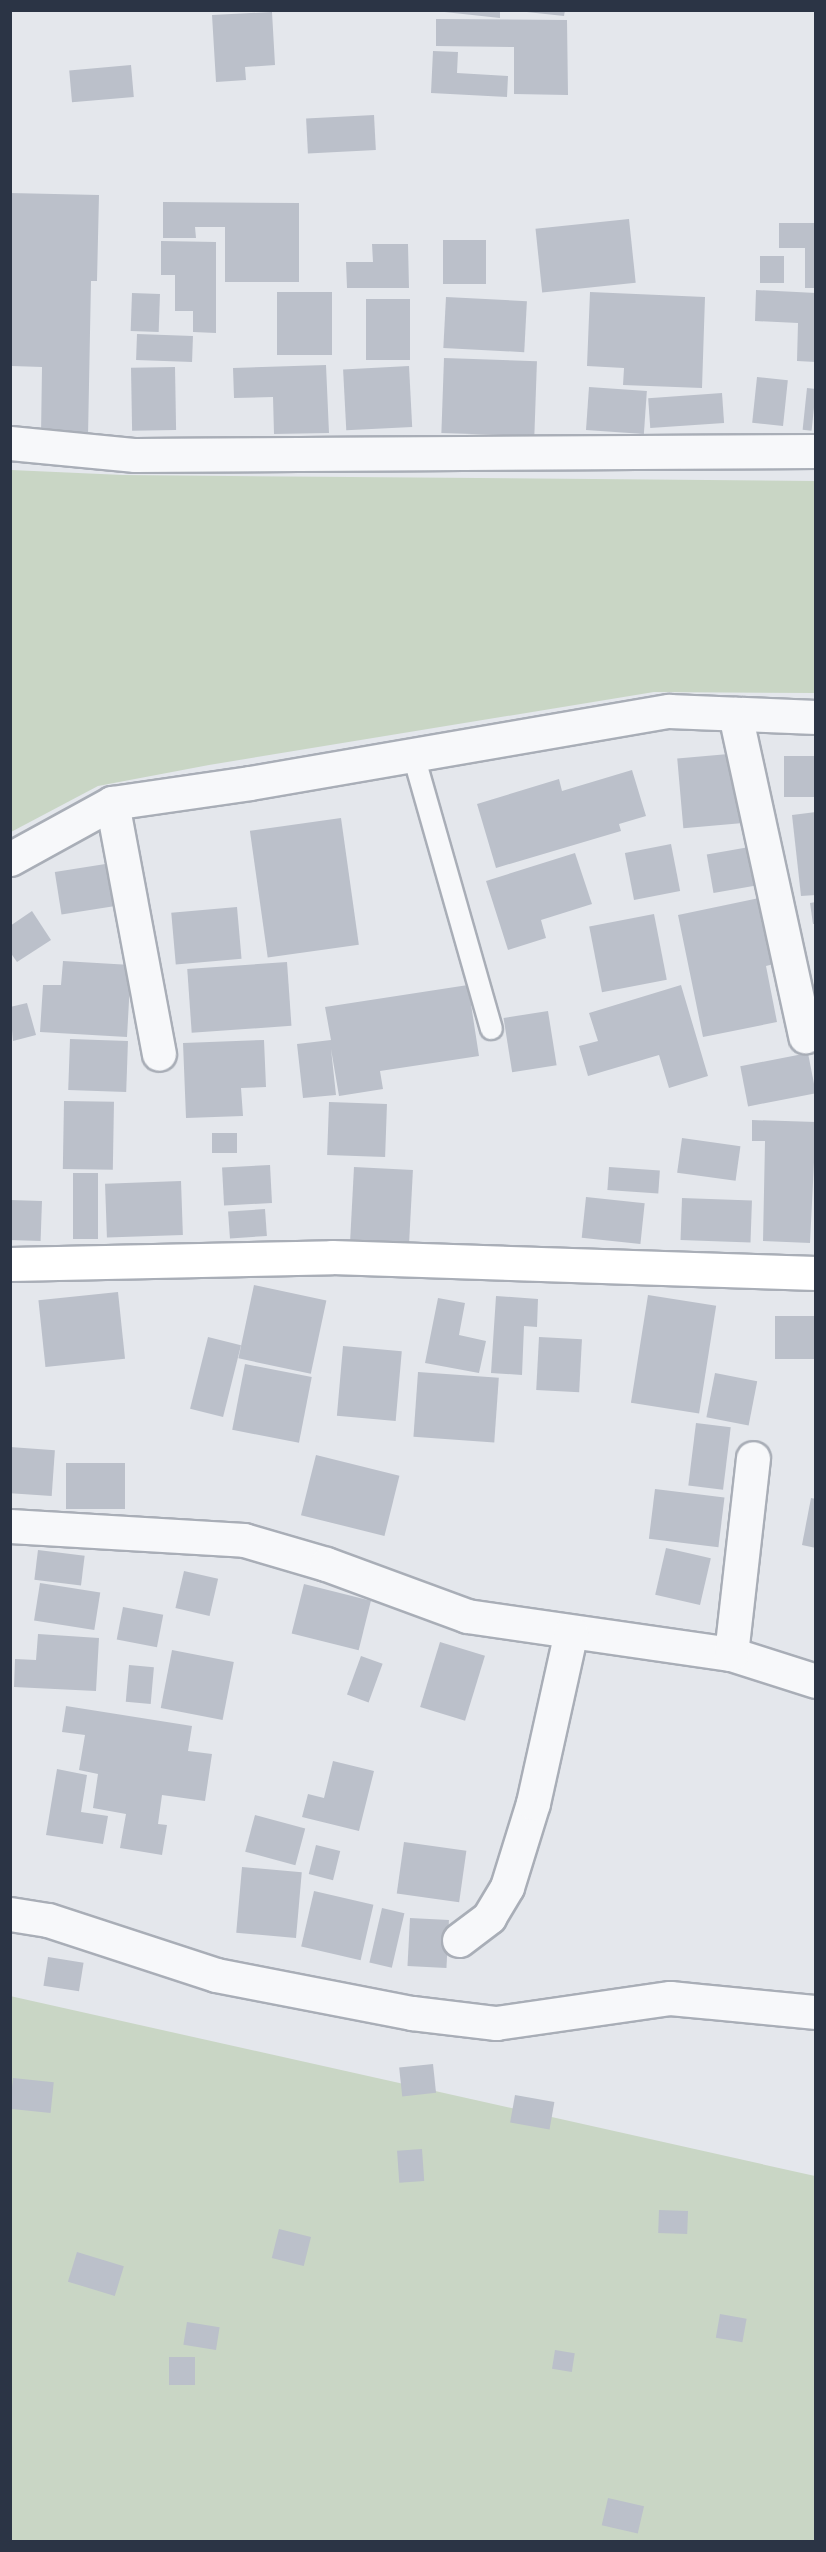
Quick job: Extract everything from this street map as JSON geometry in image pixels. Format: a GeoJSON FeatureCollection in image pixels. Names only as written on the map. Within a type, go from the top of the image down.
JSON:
{"type":"FeatureCollection","features":[{"type":"Feature","properties":{"kind":"main road"},"geometry":{"type":"LineString","coordinates":[[10,1264],[332,1257],[816,1273]]}},
{"type":"Feature","properties":{"kind":"street"},"geometry":{"type":"LineString","coordinates":[[10,443],[135,455],[816,451]]}},
{"type":"Feature","properties":{"kind":"street"},"geometry":{"type":"LineString","coordinates":[[10,859],[112,803],[414,755],[669,711],[816,717]]}},
{"type":"Feature","properties":{"kind":"street"},"geometry":{"type":"LineString","coordinates":[[735,714],[805,1036]]}},
{"type":"Feature","properties":{"kind":"street"},"geometry":{"type":"LineString","coordinates":[[112,803],[159,1054]]}},
{"type":"Feature","properties":{"kind":"street"},"geometry":{"type":"LineString","coordinates":[[730,1654],[753,1458]]}},
{"type":"Feature","properties":{"kind":"street"},"geometry":{"type":"LineString","coordinates":[[10,1526],[244,1540],[326,1564],[467,1617],[730,1654],[816,1681]]}},
{"type":"Feature","properties":{"kind":"street"},"geometry":{"type":"LineString","coordinates":[[459,1940],[489,1917],[507,1887],[533,1803],[571,1632]]}},
{"type":"Feature","properties":{"kind":"street"},"geometry":{"type":"LineString","coordinates":[[10,1914],[48,1920],[216,1975],[412,2013],[496,2023],[670,1998],[816,2012]]}},
{"type":"Feature","properties":{"kind":"lane"},"geometry":{"type":"LineString","coordinates":[[414,755],[491,1028]]}},
{"type":"Feature","properties":{"kind":"green space"},"geometry":{"type":"Polygon","coordinates":[[[11,470],[123,475],[815,481],[815,693],[654,692],[209,765],[98,786],[11,832],[11,470]]]}},
{"type":"Feature","properties":{"kind":"green space"},"geometry":{"type":"Polygon","coordinates":[[[10,1996],[815,2176],[815,2541],[11,2541],[10,1996]]]}},
{"type":"Feature","properties":{"kind":"building"},"geometry":{"type":"Polygon","coordinates":[[[426,10],[500,10],[500,18],[426,10]]]}},
{"type":"Feature","properties":{"kind":"building"},"geometry":{"type":"Polygon","coordinates":[[[508,10],[565,10],[564,16],[508,10]]]}},
{"type":"Feature","properties":{"kind":"building"},"geometry":{"type":"Polygon","coordinates":[[[272,12],[275,65],[245,67],[246,80],[216,82],[212,15],[272,12]]]}},
{"type":"Feature","properties":{"kind":"building"},"geometry":{"type":"Polygon","coordinates":[[[436,19],[567,20],[568,95],[514,94],[514,47],[436,46],[436,19]]]}},
{"type":"Feature","properties":{"kind":"building"},"geometry":{"type":"Polygon","coordinates":[[[433,51],[458,52],[457,73],[508,76],[507,97],[431,93],[433,51]]]}},
{"type":"Feature","properties":{"kind":"building"},"geometry":{"type":"Polygon","coordinates":[[[131,65],[134,97],[72,102],[69,70],[131,65]]]}},
{"type":"Feature","properties":{"kind":"building"},"geometry":{"type":"Polygon","coordinates":[[[374,115],[376,150],[308,154],[306,119],[374,115]]]}},
{"type":"Feature","properties":{"kind":"building"},"geometry":{"type":"Polygon","coordinates":[[[10,193],[99,195],[97,281],[91,281],[88,437],[41,436],[42,367],[12,366],[10,193]]]}},
{"type":"Feature","properties":{"kind":"building"},"geometry":{"type":"Polygon","coordinates":[[[163,202],[299,203],[299,282],[225,282],[225,227],[195,227],[196,238],[163,238],[163,202]]]}},
{"type":"Feature","properties":{"kind":"building"},"geometry":{"type":"Polygon","coordinates":[[[629,219],[636,283],[542,292],[536,229],[629,219]]]}},
{"type":"Feature","properties":{"kind":"building"},"geometry":{"type":"Polygon","coordinates":[[[779,223],[816,223],[816,288],[805,288],[805,248],[779,248],[779,223]]]}},
{"type":"Feature","properties":{"kind":"building"},"geometry":{"type":"Polygon","coordinates":[[[443,240],[486,240],[486,284],[443,284],[443,240]]]}},
{"type":"Feature","properties":{"kind":"building"},"geometry":{"type":"Polygon","coordinates":[[[161,241],[216,242],[216,333],[193,332],[193,311],[175,311],[175,275],[161,275],[161,241]]]}},
{"type":"Feature","properties":{"kind":"building"},"geometry":{"type":"Polygon","coordinates":[[[372,244],[408,244],[409,288],[347,288],[346,262],[373,262],[372,244]]]}},
{"type":"Feature","properties":{"kind":"building"},"geometry":{"type":"Polygon","coordinates":[[[760,256],[784,256],[784,283],[760,283],[760,256]]]}},
{"type":"Feature","properties":{"kind":"building"},"geometry":{"type":"Polygon","coordinates":[[[756,290],[816,293],[816,362],[797,361],[798,323],[755,321],[756,290]]]}},
{"type":"Feature","properties":{"kind":"building"},"geometry":{"type":"Polygon","coordinates":[[[277,292],[332,292],[332,355],[277,355],[277,292]]]}},
{"type":"Feature","properties":{"kind":"building"},"geometry":{"type":"Polygon","coordinates":[[[590,292],[705,297],[702,388],[623,385],[624,368],[587,366],[590,292]]]}},
{"type":"Feature","properties":{"kind":"building"},"geometry":{"type":"Polygon","coordinates":[[[132,293],[160,294],[159,332],[131,331],[132,293]]]}},
{"type":"Feature","properties":{"kind":"building"},"geometry":{"type":"Polygon","coordinates":[[[446,297],[527,301],[524,352],[443,348],[446,297]]]}},
{"type":"Feature","properties":{"kind":"building"},"geometry":{"type":"Polygon","coordinates":[[[366,299],[410,299],[410,360],[366,360],[366,299]]]}},
{"type":"Feature","properties":{"kind":"building"},"geometry":{"type":"Polygon","coordinates":[[[137,334],[193,336],[192,362],[136,360],[137,334]]]}},
{"type":"Feature","properties":{"kind":"building"},"geometry":{"type":"Polygon","coordinates":[[[444,358],[537,361],[534,436],[441,433],[444,358]]]}},
{"type":"Feature","properties":{"kind":"building"},"geometry":{"type":"Polygon","coordinates":[[[326,365],[329,433],[274,434],[273,397],[234,398],[233,368],[326,365]]]}},
{"type":"Feature","properties":{"kind":"building"},"geometry":{"type":"Polygon","coordinates":[[[409,366],[412,427],[346,430],[343,369],[409,366]]]}},
{"type":"Feature","properties":{"kind":"building"},"geometry":{"type":"Polygon","coordinates":[[[175,367],[176,430],[132,431],[131,368],[175,367]]]}},
{"type":"Feature","properties":{"kind":"building"},"geometry":{"type":"Polygon","coordinates":[[[757,377],[788,380],[783,426],[752,423],[757,377]]]}},
{"type":"Feature","properties":{"kind":"building"},"geometry":{"type":"Polygon","coordinates":[[[589,387],[647,391],[644,434],[586,430],[589,387]]]}},
{"type":"Feature","properties":{"kind":"building"},"geometry":{"type":"Polygon","coordinates":[[[807,388],[816,389],[812,431],[803,430],[807,388]]]}},
{"type":"Feature","properties":{"kind":"building"},"geometry":{"type":"Polygon","coordinates":[[[722,393],[724,423],[650,428],[648,398],[722,393]]]}},
{"type":"Feature","properties":{"kind":"building"},"geometry":{"type":"Polygon","coordinates":[[[740,753],[746,823],[683,828],[677,758],[740,753]]]}},
{"type":"Feature","properties":{"kind":"building"},"geometry":{"type":"Polygon","coordinates":[[[784,756],[816,756],[816,797],[784,797],[784,756]]]}},
{"type":"Feature","properties":{"kind":"building"},"geometry":{"type":"Polygon","coordinates":[[[632,770],[646,816],[619,824],[621,831],[496,868],[477,804],[559,779],[562,791],[632,770]]]}},
{"type":"Feature","properties":{"kind":"building"},"geometry":{"type":"Polygon","coordinates":[[[816,812],[816,895],[801,896],[792,815],[816,812]]]}},
{"type":"Feature","properties":{"kind":"building"},"geometry":{"type":"Polygon","coordinates":[[[341,818],[359,945],[268,958],[250,831],[341,818]]]}},
{"type":"Feature","properties":{"kind":"building"},"geometry":{"type":"Polygon","coordinates":[[[671,844],[680,891],[634,900],[625,853],[671,844]]]}},
{"type":"Feature","properties":{"kind":"building"},"geometry":{"type":"Polygon","coordinates":[[[755,846],[762,884],[714,893],[707,855],[755,846]]]}},
{"type":"Feature","properties":{"kind":"building"},"geometry":{"type":"Polygon","coordinates":[[[575,853],[592,904],[541,920],[546,938],[508,950],[486,881],[575,853]]]}},
{"type":"Feature","properties":{"kind":"building"},"geometry":{"type":"Polygon","coordinates":[[[118,862],[125,904],[62,914],[55,872],[118,862]]]}},
{"type":"Feature","properties":{"kind":"building"},"geometry":{"type":"Polygon","coordinates":[[[769,896],[782,962],[766,966],[777,1022],[703,1037],[678,915],[769,896]]]}},
{"type":"Feature","properties":{"kind":"building"},"geometry":{"type":"Polygon","coordinates":[[[816,902],[816,924],[813,924],[810,903],[816,902]]]}},
{"type":"Feature","properties":{"kind":"building"},"geometry":{"type":"Polygon","coordinates":[[[237,907],[242,959],[176,965],[171,913],[237,907]]]}},
{"type":"Feature","properties":{"kind":"building"},"geometry":{"type":"Polygon","coordinates":[[[32,911],[51,940],[17,962],[10,952],[10,926],[32,911]]]}},
{"type":"Feature","properties":{"kind":"building"},"geometry":{"type":"Polygon","coordinates":[[[654,914],[667,980],[602,992],[589,927],[654,914]]]}},
{"type":"Feature","properties":{"kind":"building"},"geometry":{"type":"Polygon","coordinates":[[[63,961],[131,965],[127,1037],[40,1032],[43,985],[61,985],[63,961]]]}},
{"type":"Feature","properties":{"kind":"building"},"geometry":{"type":"Polygon","coordinates":[[[287,962],[291,1026],[192,1033],[187,969],[287,962]]]}},
{"type":"Feature","properties":{"kind":"building"},"geometry":{"type":"Polygon","coordinates":[[[468,985],[479,1056],[380,1071],[383,1089],[339,1096],[331,1049],[336,1095],[303,1098],[297,1044],[331,1040],[325,1007],[468,985]]]}},
{"type":"Feature","properties":{"kind":"building"},"geometry":{"type":"Polygon","coordinates":[[[681,985],[708,1076],[669,1088],[659,1055],[588,1076],[579,1046],[598,1041],[589,1013],[681,985]]]}},
{"type":"Feature","properties":{"kind":"building"},"geometry":{"type":"Polygon","coordinates":[[[27,1003],[36,1035],[13,1041],[10,1007],[27,1003]]]}},
{"type":"Feature","properties":{"kind":"building"},"geometry":{"type":"Polygon","coordinates":[[[548,1011],[557,1065],[512,1072],[504,1018],[548,1011]]]}},
{"type":"Feature","properties":{"kind":"building"},"geometry":{"type":"Polygon","coordinates":[[[70,1039],[128,1041],[126,1092],[68,1090],[70,1039]]]}},
{"type":"Feature","properties":{"kind":"building"},"geometry":{"type":"Polygon","coordinates":[[[264,1040],[266,1087],[241,1088],[243,1116],[186,1118],[183,1043],[264,1040]]]}},
{"type":"Feature","properties":{"kind":"building"},"geometry":{"type":"Polygon","coordinates":[[[808,1053],[816,1093],[748,1106],[740,1066],[808,1053]]]}},
{"type":"Feature","properties":{"kind":"building"},"geometry":{"type":"Polygon","coordinates":[[[64,1101],[114,1102],[113,1170],[63,1169],[64,1101]]]}},
{"type":"Feature","properties":{"kind":"building"},"geometry":{"type":"Polygon","coordinates":[[[329,1102],[387,1104],[385,1157],[327,1155],[329,1102]]]}},
{"type":"Feature","properties":{"kind":"building"},"geometry":{"type":"Polygon","coordinates":[[[752,1120],[816,1122],[810,1243],[763,1241],[765,1141],[752,1141],[752,1120]]]}},
{"type":"Feature","properties":{"kind":"building"},"geometry":{"type":"Polygon","coordinates":[[[212,1133],[237,1133],[237,1153],[212,1153],[212,1133]]]}},
{"type":"Feature","properties":{"kind":"building"},"geometry":{"type":"Polygon","coordinates":[[[682,1138],[740,1146],[736,1181],[677,1173],[682,1138]]]}},
{"type":"Feature","properties":{"kind":"building"},"geometry":{"type":"Polygon","coordinates":[[[270,1165],[272,1203],[224,1205],[222,1168],[270,1165]]]}},
{"type":"Feature","properties":{"kind":"building"},"geometry":{"type":"Polygon","coordinates":[[[354,1167],[413,1170],[409,1244],[350,1241],[354,1167]]]}},
{"type":"Feature","properties":{"kind":"building"},"geometry":{"type":"Polygon","coordinates":[[[609,1167],[660,1171],[658,1194],[607,1190],[609,1167]]]}},
{"type":"Feature","properties":{"kind":"building"},"geometry":{"type":"Polygon","coordinates":[[[73,1173],[98,1173],[98,1239],[73,1239],[73,1173]]]}},
{"type":"Feature","properties":{"kind":"building"},"geometry":{"type":"Polygon","coordinates":[[[181,1181],[183,1235],[107,1238],[105,1184],[181,1181]]]}},
{"type":"Feature","properties":{"kind":"building"},"geometry":{"type":"Polygon","coordinates":[[[586,1197],[645,1203],[640,1244],[582,1238],[586,1197]]]}},
{"type":"Feature","properties":{"kind":"building"},"geometry":{"type":"Polygon","coordinates":[[[682,1198],[752,1200],[750,1242],[681,1240],[682,1198]]]}},
{"type":"Feature","properties":{"kind":"building"},"geometry":{"type":"Polygon","coordinates":[[[10,1200],[42,1201],[41,1241],[10,1240],[10,1200]]]}},
{"type":"Feature","properties":{"kind":"building"},"geometry":{"type":"Polygon","coordinates":[[[265,1209],[267,1236],[230,1239],[228,1212],[265,1209]]]}},
{"type":"Feature","properties":{"kind":"building"},"geometry":{"type":"Polygon","coordinates":[[[254,1285],[326,1300],[311,1374],[238,1358],[254,1285]]]}},
{"type":"Feature","properties":{"kind":"building"},"geometry":{"type":"Polygon","coordinates":[[[118,1292],[125,1359],[45,1367],[38,1300],[118,1292]]]}},
{"type":"Feature","properties":{"kind":"building"},"geometry":{"type":"Polygon","coordinates":[[[648,1295],[716,1306],[699,1413],[631,1403],[648,1295]]]}},
{"type":"Feature","properties":{"kind":"building"},"geometry":{"type":"Polygon","coordinates":[[[496,1296],[538,1299],[537,1327],[524,1326],[522,1375],[491,1373],[496,1296]]]}},
{"type":"Feature","properties":{"kind":"building"},"geometry":{"type":"Polygon","coordinates":[[[438,1298],[465,1303],[459,1335],[486,1341],[479,1373],[425,1363],[438,1298]]]}},
{"type":"Feature","properties":{"kind":"building"},"geometry":{"type":"Polygon","coordinates":[[[775,1316],[815,1316],[815,1359],[775,1359],[775,1316]]]}},
{"type":"Feature","properties":{"kind":"building"},"geometry":{"type":"Polygon","coordinates":[[[208,1337],[241,1345],[223,1417],[190,1409],[208,1337]]]}},
{"type":"Feature","properties":{"kind":"building"},"geometry":{"type":"Polygon","coordinates":[[[539,1337],[582,1339],[579,1392],[536,1390],[539,1337]]]}},
{"type":"Feature","properties":{"kind":"building"},"geometry":{"type":"Polygon","coordinates":[[[343,1346],[402,1351],[396,1421],[337,1416],[343,1346]]]}},
{"type":"Feature","properties":{"kind":"building"},"geometry":{"type":"Polygon","coordinates":[[[245,1364],[312,1377],[299,1443],[232,1430],[245,1364]]]}},
{"type":"Feature","properties":{"kind":"building"},"geometry":{"type":"Polygon","coordinates":[[[418,1372],[499,1378],[494,1442],[413,1437],[418,1372]]]}},
{"type":"Feature","properties":{"kind":"building"},"geometry":{"type":"Polygon","coordinates":[[[715,1373],[757,1381],[749,1425],[706,1417],[715,1373]]]}},
{"type":"Feature","properties":{"kind":"building"},"geometry":{"type":"Polygon","coordinates":[[[696,1423],[731,1427],[723,1490],[688,1486],[696,1423]]]}},
{"type":"Feature","properties":{"kind":"building"},"geometry":{"type":"Polygon","coordinates":[[[10,1447],[55,1450],[52,1496],[10,1493],[10,1447]]]}},
{"type":"Feature","properties":{"kind":"building"},"geometry":{"type":"Polygon","coordinates":[[[316,1455],[399,1476],[384,1536],[301,1515],[316,1455]]]}},
{"type":"Feature","properties":{"kind":"building"},"geometry":{"type":"Polygon","coordinates":[[[66,1463],[125,1463],[125,1509],[66,1509],[66,1463]]]}},
{"type":"Feature","properties":{"kind":"building"},"geometry":{"type":"Polygon","coordinates":[[[655,1489],[724,1498],[718,1547],[649,1539],[655,1489]]]}},
{"type":"Feature","properties":{"kind":"building"},"geometry":{"type":"Polygon","coordinates":[[[811,1498],[816,1499],[816,1548],[802,1545],[811,1498]]]}},
{"type":"Feature","properties":{"kind":"building"},"geometry":{"type":"Polygon","coordinates":[[[666,1548],[711,1558],[700,1605],[655,1595],[666,1548]]]}},
{"type":"Feature","properties":{"kind":"building"},"geometry":{"type":"Polygon","coordinates":[[[38,1550],[85,1556],[81,1586],[34,1580],[38,1550]]]}},
{"type":"Feature","properties":{"kind":"building"},"geometry":{"type":"Polygon","coordinates":[[[184,1571],[218,1579],[210,1616],[175,1608],[184,1571]]]}},
{"type":"Feature","properties":{"kind":"building"},"geometry":{"type":"Polygon","coordinates":[[[40,1583],[100,1593],[94,1630],[34,1621],[40,1583]]]}},
{"type":"Feature","properties":{"kind":"building"},"geometry":{"type":"Polygon","coordinates":[[[304,1584],[371,1601],[359,1650],[292,1633],[304,1584]]]}},
{"type":"Feature","properties":{"kind":"building"},"geometry":{"type":"Polygon","coordinates":[[[123,1607],[163,1615],[157,1647],[117,1639],[123,1607]]]}},
{"type":"Feature","properties":{"kind":"building"},"geometry":{"type":"Polygon","coordinates":[[[38,1634],[99,1638],[96,1691],[14,1687],[15,1659],[36,1660],[38,1634]]]}},
{"type":"Feature","properties":{"kind":"building"},"geometry":{"type":"Polygon","coordinates":[[[440,1642],[485,1656],[465,1721],[420,1707],[440,1642]]]}},
{"type":"Feature","properties":{"kind":"building"},"geometry":{"type":"Polygon","coordinates":[[[172,1650],[234,1662],[223,1720],[161,1708],[172,1650]]]}},
{"type":"Feature","properties":{"kind":"building"},"geometry":{"type":"Polygon","coordinates":[[[361,1656],[383,1664],[369,1702],[347,1695],[361,1656]]]}},
{"type":"Feature","properties":{"kind":"building"},"geometry":{"type":"Polygon","coordinates":[[[129,1665],[154,1667],[151,1704],[126,1702],[129,1665]]]}},
{"type":"Feature","properties":{"kind":"building"},"geometry":{"type":"Polygon","coordinates":[[[66,1706],[192,1726],[188,1751],[212,1754],[205,1801],[162,1795],[158,1824],[167,1825],[162,1855],[120,1848],[126,1814],[93,1808],[98,1774],[79,1770],[85,1735],[62,1732],[66,1706]]]}},
{"type":"Feature","properties":{"kind":"building"},"geometry":{"type":"Polygon","coordinates":[[[333,1761],[374,1771],[359,1831],[302,1817],[308,1794],[324,1798],[333,1761]]]}},
{"type":"Feature","properties":{"kind":"building"},"geometry":{"type":"Polygon","coordinates":[[[57,1769],[87,1775],[81,1812],[108,1816],[103,1844],[46,1835],[57,1769]]]}},
{"type":"Feature","properties":{"kind":"building"},"geometry":{"type":"Polygon","coordinates":[[[255,1815],[305,1828],[295,1865],[245,1852],[255,1815]]]}},
{"type":"Feature","properties":{"kind":"building"},"geometry":{"type":"Polygon","coordinates":[[[404,1842],[466,1851],[459,1902],[397,1893],[404,1842]]]}},
{"type":"Feature","properties":{"kind":"building"},"geometry":{"type":"Polygon","coordinates":[[[316,1845],[340,1851],[333,1880],[309,1874],[316,1845]]]}},
{"type":"Feature","properties":{"kind":"building"},"geometry":{"type":"Polygon","coordinates":[[[242,1867],[302,1872],[296,1938],[236,1933],[242,1867]]]}},
{"type":"Feature","properties":{"kind":"building"},"geometry":{"type":"Polygon","coordinates":[[[314,1891],[373,1905],[361,1960],[301,1947],[314,1891]]]}},
{"type":"Feature","properties":{"kind":"building"},"geometry":{"type":"Polygon","coordinates":[[[382,1908],[404,1913],[392,1968],[369,1963],[382,1908]]]}},
{"type":"Feature","properties":{"kind":"building"},"geometry":{"type":"Polygon","coordinates":[[[410,1918],[449,1920],[446,1968],[407,1966],[410,1918]]]}},
{"type":"Feature","properties":{"kind":"building"},"geometry":{"type":"Polygon","coordinates":[[[48,1957],[84,1963],[79,1991],[43,1986],[48,1957]]]}},
{"type":"Feature","properties":{"kind":"building"},"geometry":{"type":"Polygon","coordinates":[[[433,2064],[436,2093],[402,2096],[399,2068],[433,2064]]]}},
{"type":"Feature","properties":{"kind":"building"},"geometry":{"type":"Polygon","coordinates":[[[13,2078],[54,2082],[51,2113],[10,2109],[13,2078]]]}},
{"type":"Feature","properties":{"kind":"building"},"geometry":{"type":"Polygon","coordinates":[[[515,2095],[554,2102],[550,2130],[510,2123],[515,2095]]]}},
{"type":"Feature","properties":{"kind":"building"},"geometry":{"type":"Polygon","coordinates":[[[422,2149],[424,2181],[399,2183],[397,2151],[422,2149]]]}},
{"type":"Feature","properties":{"kind":"building"},"geometry":{"type":"Polygon","coordinates":[[[659,2210],[688,2211],[687,2234],[658,2233],[659,2210]]]}},
{"type":"Feature","properties":{"kind":"building"},"geometry":{"type":"Polygon","coordinates":[[[279,2229],[311,2237],[304,2266],[272,2258],[279,2229]]]}},
{"type":"Feature","properties":{"kind":"building"},"geometry":{"type":"Polygon","coordinates":[[[77,2252],[124,2266],[115,2296],[68,2282],[77,2252]]]}},
{"type":"Feature","properties":{"kind":"building"},"geometry":{"type":"Polygon","coordinates":[[[720,2314],[747,2319],[742,2342],[716,2338],[720,2314]]]}},
{"type":"Feature","properties":{"kind":"building"},"geometry":{"type":"Polygon","coordinates":[[[187,2322],[220,2327],[216,2350],[183,2345],[187,2322]]]}},
{"type":"Feature","properties":{"kind":"building"},"geometry":{"type":"Polygon","coordinates":[[[555,2350],[575,2353],[572,2372],[552,2369],[555,2350]]]}},
{"type":"Feature","properties":{"kind":"building"},"geometry":{"type":"Polygon","coordinates":[[[169,2357],[195,2357],[195,2385],[169,2385],[169,2357]]]}},
{"type":"Feature","properties":{"kind":"building"},"geometry":{"type":"Polygon","coordinates":[[[608,2498],[644,2506],[638,2534],[602,2525],[608,2498]]]}}]}
